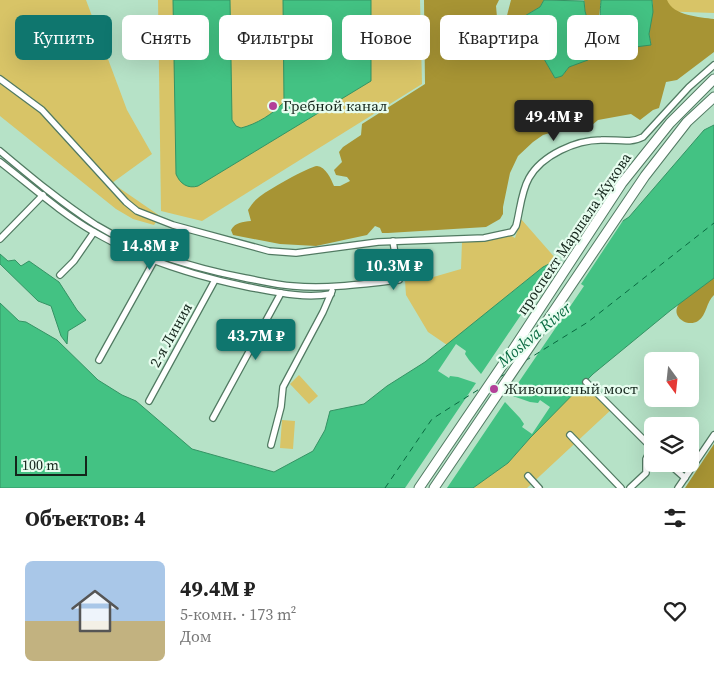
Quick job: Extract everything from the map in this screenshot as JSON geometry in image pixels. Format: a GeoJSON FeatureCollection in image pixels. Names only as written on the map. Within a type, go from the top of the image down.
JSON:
{"type":"FeatureCollection","features":[{"type":"Feature","properties":{"kind":"main road","name":"проспект Маршала Жукова"},"geometry":{"type":"LineString","coordinates":[[419,488],[520,340],[622,183],[670,123],[714,79]]}},
{"type":"Feature","properties":{"kind":"main road","name":"проспект Маршала Жукова"},"geometry":{"type":"LineString","coordinates":[[434,488],[645,176],[687,122],[714,97]]}},
{"type":"Feature","properties":{"kind":"street"},"geometry":{"type":"LineString","coordinates":[[0,78],[42,110],[126,202],[137,211],[173,225],[269,251],[304,253],[378,242],[484,238],[512,232],[516,226],[526,184],[538,167],[564,149],[577,144],[600,140],[634,141],[643,137],[689,87],[714,65]]}},
{"type":"Feature","properties":{"kind":"street"},"geometry":{"type":"LineString","coordinates":[[0,152],[90,220],[130,243],[157,255],[218,273],[281,285],[333,287],[399,280],[393,241]]}},
{"type":"Feature","properties":{"kind":"street"},"geometry":{"type":"LineString","coordinates":[[0,162],[94,232],[126,250],[215,280],[281,293],[331,294]]}},
{"type":"Feature","properties":{"kind":"street"},"geometry":{"type":"LineString","coordinates":[[0,239],[43,195]]}},
{"type":"Feature","properties":{"kind":"street"},"geometry":{"type":"LineString","coordinates":[[60,275],[74,261],[94,232]]}},
{"type":"Feature","properties":{"kind":"street"},"geometry":{"type":"LineString","coordinates":[[99,360],[154,261]]}},
{"type":"Feature","properties":{"kind":"street","name":"2-я Линия"},"geometry":{"type":"LineString","coordinates":[[149,401],[215,280]]}},
{"type":"Feature","properties":{"kind":"street"},"geometry":{"type":"LineString","coordinates":[[271,445],[281,407],[283,387],[333,287]]}},
{"type":"Feature","properties":{"kind":"street"},"geometry":{"type":"LineString","coordinates":[[212,418],[281,293]]}},
{"type":"Feature","properties":{"kind":"street"},"geometry":{"type":"LineString","coordinates":[[586,382],[644,439]]}},
{"type":"Feature","properties":{"kind":"street"},"geometry":{"type":"LineString","coordinates":[[678,488],[714,435]]}},
{"type":"Feature","properties":{"kind":"street"},"geometry":{"type":"LineString","coordinates":[[570,436],[621,488]]}},
{"type":"Feature","properties":{"kind":"street"},"geometry":{"type":"LineString","coordinates":[[630,488],[646,472]]}},
{"type":"Feature","properties":{"kind":"street"},"geometry":{"type":"LineString","coordinates":[[678,472],[685,478]]}},
{"type":"Feature","properties":{"kind":"street"},"geometry":{"type":"LineString","coordinates":[[528,476],[539,488]]}},
{"type":"Feature","properties":{"kind":"shaded area"},"geometry":{"type":"Polygon","coordinates":[[[0,0],[86,0],[92,15],[15,15],[15,60],[108,60],[127,110],[152,154],[112,183],[160,216],[154,225],[133,219],[116,209],[0,116],[0,0]]]}},
{"type":"Feature","properties":{"kind":"shaded area","name":"Гребной канал"},"geometry":{"type":"Polygon","coordinates":[[[158,0],[420,0],[420,15],[342,15],[342,60],[421,60],[422,84],[202,221],[161,211],[159,60],[209,60],[209,15],[158,15],[158,0]]]}},
{"type":"Feature","properties":{"kind":"shaded area"},"geometry":{"type":"Polygon","coordinates":[[[424,0],[499,0],[496,6],[497,15],[440,15],[440,60],[545,60],[555,78],[562,76],[569,67],[586,60],[638,60],[638,40],[651,45],[649,34],[652,0],[667,0],[670,5],[681,13],[714,19],[714,52],[677,80],[666,82],[659,108],[653,110],[640,120],[631,114],[598,120],[585,131],[553,132],[543,135],[533,142],[518,156],[510,173],[503,214],[500,219],[486,227],[382,233],[380,228],[375,226],[367,235],[316,246],[280,244],[233,235],[231,230],[235,225],[251,221],[248,210],[257,199],[277,185],[306,170],[317,166],[320,167],[328,174],[334,186],[340,186],[350,181],[347,177],[336,175],[334,170],[342,162],[339,152],[343,147],[361,135],[362,124],[425,84],[425,60],[430,60],[430,15],[424,15],[424,0]]]}},
{"type":"Feature","properties":{"kind":"shaded area"},"geometry":{"type":"Polygon","coordinates":[[[511,0],[544,0],[540,7],[526,15],[507,15],[511,0]]]}},
{"type":"Feature","properties":{"kind":"shaded area"},"geometry":{"type":"Polygon","coordinates":[[[584,0],[601,0],[599,15],[586,15],[584,0]]]}},
{"type":"Feature","properties":{"kind":"shaded area"},"geometry":{"type":"Polygon","coordinates":[[[659,0],[714,0],[714,13],[658,11],[659,0]]]}},
{"type":"Feature","properties":{"kind":"shaded area"},"geometry":{"type":"Polygon","coordinates":[[[521,219],[557,260],[543,267],[447,345],[428,332],[406,295],[405,280],[430,278],[461,269],[462,242],[488,241],[510,235],[515,238],[521,219]]]}},
{"type":"Feature","properties":{"kind":"shaded area"},"geometry":{"type":"Polygon","coordinates":[[[714,278],[714,295],[701,318],[694,323],[681,320],[677,313],[679,304],[714,278]]]}},
{"type":"Feature","properties":{"kind":"shaded area"},"geometry":{"type":"Polygon","coordinates":[[[299,375],[318,396],[309,404],[290,384],[299,375]]]}},
{"type":"Feature","properties":{"kind":"shaded area"},"geometry":{"type":"Polygon","coordinates":[[[585,381],[613,408],[527,488],[473,488],[508,463],[585,381]]]}},
{"type":"Feature","properties":{"kind":"shaded area"},"geometry":{"type":"Polygon","coordinates":[[[282,420],[295,421],[293,449],[280,448],[282,420]]]}},
{"type":"Feature","properties":{"kind":"shaded area"},"geometry":{"type":"Polygon","coordinates":[[[714,444],[714,488],[685,488],[696,472],[699,472],[699,467],[714,444]]]}},
{"type":"Feature","properties":{"kind":"water"},"geometry":{"type":"Polygon","coordinates":[[[173,0],[230,0],[230,15],[219,15],[219,60],[231,60],[232,120],[236,126],[241,128],[259,121],[284,102],[284,60],[332,60],[332,15],[283,15],[283,0],[371,0],[371,15],[342,15],[342,60],[371,60],[371,81],[198,186],[188,186],[180,181],[176,174],[174,60],[209,60],[209,15],[173,15],[173,0]]]}},
{"type":"Feature","properties":{"kind":"water"},"geometry":{"type":"Polygon","coordinates":[[[544,0],[584,1],[586,15],[567,15],[567,60],[588,60],[569,67],[562,76],[555,78],[545,60],[557,60],[557,15],[526,15],[540,7],[544,0]]]}},
{"type":"Feature","properties":{"kind":"water"},"geometry":{"type":"Polygon","coordinates":[[[601,0],[652,0],[653,12],[649,34],[651,45],[638,47],[638,15],[600,15],[601,0]]]}},
{"type":"Feature","properties":{"kind":"water","name":"Moskva River"},"geometry":{"type":"Polygon","coordinates":[[[714,125],[714,278],[671,310],[593,374],[508,463],[473,488],[0,488],[0,303],[19,321],[26,322],[57,340],[98,380],[122,395],[136,401],[192,449],[274,472],[313,451],[325,430],[330,411],[364,404],[387,386],[425,362],[543,267],[557,260],[561,261],[629,217],[704,130],[714,125]]]}},
{"type":"Feature","properties":{"kind":"water"},"geometry":{"type":"Polygon","coordinates":[[[0,254],[8,261],[15,260],[21,266],[29,261],[59,282],[77,310],[86,320],[68,331],[67,344],[61,336],[51,306],[38,301],[0,264],[0,254]]]}},
{"type":"Feature","properties":{"kind":"pier","name":"Живописный мост"},"geometry":{"type":"Polygon","coordinates":[[[626,216],[581,284],[584,286],[510,395],[530,402],[538,403],[540,400],[550,407],[532,434],[522,427],[524,424],[520,418],[505,402],[447,488],[405,488],[476,383],[458,377],[450,376],[449,378],[438,371],[456,344],[466,351],[465,354],[481,374],[554,266],[557,267],[565,255],[626,216]]]}},
{"type":"Feature","properties":{"kind":"ferry route"},"geometry":{"type":"LineString","coordinates":[[525,361],[588,322],[714,223]]}},
{"type":"Feature","properties":{"kind":"ferry route"},"geometry":{"type":"LineString","coordinates":[[500,377],[507,373]]}},
{"type":"Feature","properties":{"kind":"ferry route"},"geometry":{"type":"LineString","coordinates":[[385,488],[432,419],[481,388]]}},
{"type":"Feature","properties":{"kind":"place","name":"Гребной канал"},"geometry":{"type":"Point","coordinates":[273,106]}},
{"type":"Feature","properties":{"kind":"place","name":"Живописный мост"},"geometry":{"type":"Point","coordinates":[494,389]}}]}
